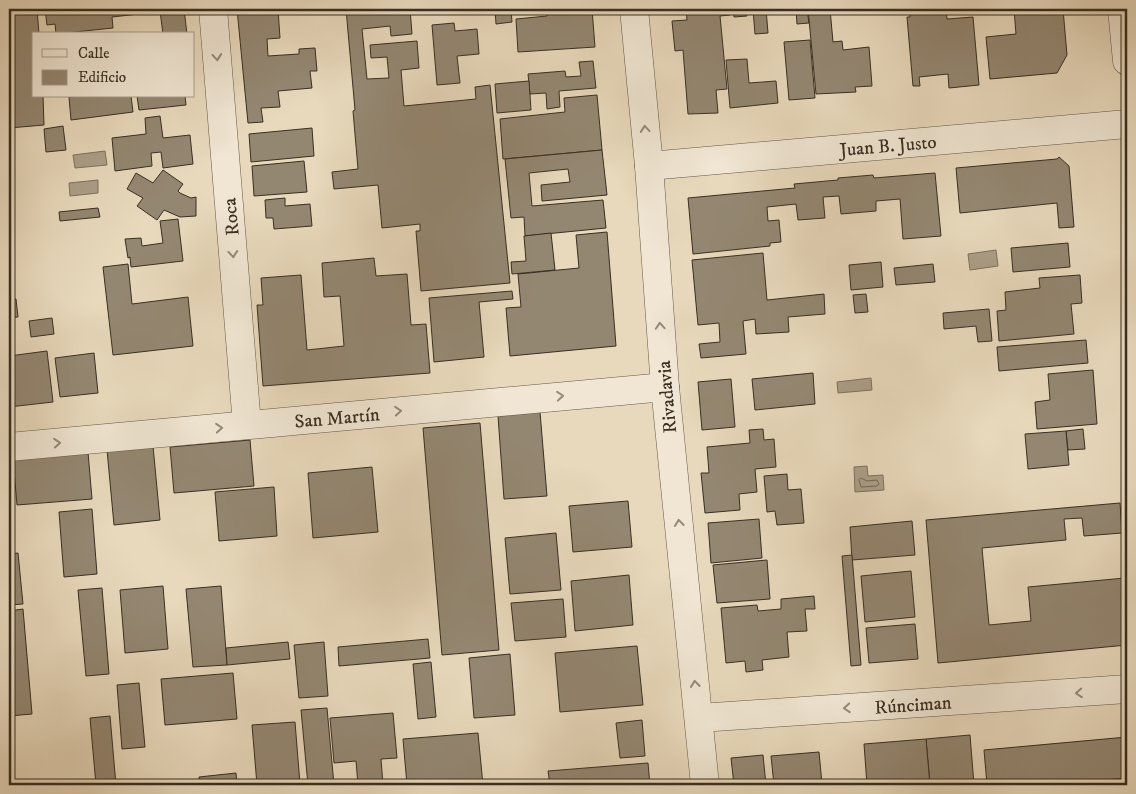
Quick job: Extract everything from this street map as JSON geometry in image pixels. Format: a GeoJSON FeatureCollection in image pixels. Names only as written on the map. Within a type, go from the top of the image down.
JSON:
{"type":"FeatureCollection","features":[{"type":"Feature","properties":{"kind":"street","name":"Roca"},"geometry":{"type":"LineString","coordinates":[[212,9],[247,425]]}},
{"type":"Feature","properties":{"kind":"street","name":"Rivadavia"},"geometry":{"type":"LineString","coordinates":[[634,9],[665,387],[705,785]]}},
{"type":"Feature","properties":{"kind":"street"},"geometry":{"type":"LineString","coordinates":[[1122,9],[1127,61]]}},
{"type":"Feature","properties":{"kind":"street","name":"Juan B. Justo"},"geometry":{"type":"LineString","coordinates":[[648,166],[1127,124]]}},
{"type":"Feature","properties":{"kind":"street","name":"San Martín"},"geometry":{"type":"LineString","coordinates":[[9,447],[665,387]]}},
{"type":"Feature","properties":{"kind":"street","name":"Rúnciman"},"geometry":{"type":"LineString","coordinates":[[699,718],[1127,689]]}},
{"type":"Feature","properties":{"kind":"water"},"geometry":{"type":"Polygon","coordinates":[[[105,151],[107,165],[75,168],[73,155],[105,151]]]}},
{"type":"Feature","properties":{"kind":"water"},"geometry":{"type":"Polygon","coordinates":[[[98,180],[98,193],[70,196],[69,183],[98,180]]]}},
{"type":"Feature","properties":{"kind":"water"},"geometry":{"type":"Polygon","coordinates":[[[996,250],[998,266],[970,270],[968,254],[996,250]]]}},
{"type":"Feature","properties":{"kind":"water"},"geometry":{"type":"Polygon","coordinates":[[[871,378],[872,390],[838,393],[837,382],[871,378]]]}},
{"type":"Feature","properties":{"kind":"water"},"geometry":{"type":"Polygon","coordinates":[[[867,466],[868,476],[883,475],[884,490],[855,492],[854,467],[867,466]]]}},
{"type":"Feature","properties":{"kind":"building"},"geometry":{"type":"Polygon","coordinates":[[[9,9],[37,9],[39,32],[32,32],[32,98],[43,98],[44,125],[9,128],[9,9]]]}},
{"type":"Feature","properties":{"kind":"building"},"geometry":{"type":"Polygon","coordinates":[[[45,9],[147,9],[148,13],[112,17],[113,28],[56,32],[55,24],[47,25],[45,9]]]}},
{"type":"Feature","properties":{"kind":"building"},"geometry":{"type":"Polygon","coordinates":[[[158,9],[184,9],[187,32],[163,32],[160,11],[158,9]]]}},
{"type":"Feature","properties":{"kind":"building"},"geometry":{"type":"Polygon","coordinates":[[[237,9],[278,9],[280,38],[267,39],[268,56],[299,54],[299,49],[315,48],[317,71],[310,71],[312,88],[278,91],[280,107],[261,108],[263,122],[248,123],[237,9]]]}},
{"type":"Feature","properties":{"kind":"building"},"geometry":{"type":"Polygon","coordinates":[[[346,9],[410,9],[412,34],[391,36],[390,26],[362,29],[367,79],[389,78],[387,57],[371,58],[370,45],[417,41],[419,68],[401,70],[404,106],[476,99],[475,87],[490,85],[510,283],[421,291],[416,231],[420,231],[420,224],[382,228],[378,185],[334,189],[332,172],[358,169],[346,9]]]}},
{"type":"Feature","properties":{"kind":"building"},"geometry":{"type":"Polygon","coordinates":[[[495,9],[511,9],[512,22],[496,24],[495,9]]]}},
{"type":"Feature","properties":{"kind":"building"},"geometry":{"type":"Polygon","coordinates":[[[592,9],[595,47],[518,52],[516,19],[547,16],[547,12],[592,9]]]}},
{"type":"Feature","properties":{"kind":"building"},"geometry":{"type":"Polygon","coordinates":[[[686,9],[729,9],[730,15],[720,16],[727,89],[716,90],[718,113],[688,114],[683,50],[675,51],[672,21],[687,20],[686,9]]]}},
{"type":"Feature","properties":{"kind":"building"},"geometry":{"type":"Polygon","coordinates":[[[733,9],[746,9],[747,16],[734,17],[733,9]]]}},
{"type":"Feature","properties":{"kind":"building"},"geometry":{"type":"Polygon","coordinates":[[[753,9],[766,9],[768,33],[755,34],[753,9]]]}},
{"type":"Feature","properties":{"kind":"building"},"geometry":{"type":"Polygon","coordinates":[[[796,9],[807,9],[809,23],[797,24],[796,9]]]}},
{"type":"Feature","properties":{"kind":"building"},"geometry":{"type":"Polygon","coordinates":[[[808,9],[830,9],[833,42],[842,41],[843,50],[869,47],[872,86],[855,87],[856,92],[816,94],[808,9]]]}},
{"type":"Feature","properties":{"kind":"building"},"geometry":{"type":"Polygon","coordinates":[[[910,9],[946,9],[947,19],[973,17],[979,85],[949,88],[948,74],[919,77],[920,86],[913,86],[907,17],[910,17],[910,9]]]}},
{"type":"Feature","properties":{"kind":"building"},"geometry":{"type":"Polygon","coordinates":[[[1014,9],[1063,9],[1067,55],[1057,73],[990,79],[986,37],[1016,34],[1014,9]]]}},
{"type":"Feature","properties":{"kind":"building"},"geometry":{"type":"Polygon","coordinates":[[[454,23],[455,31],[477,29],[479,54],[457,56],[460,83],[437,85],[432,25],[454,23]]]}},
{"type":"Feature","properties":{"kind":"building"},"geometry":{"type":"Polygon","coordinates":[[[810,40],[815,98],[789,100],[784,42],[810,40]]]}},
{"type":"Feature","properties":{"kind":"building"},"geometry":{"type":"Polygon","coordinates":[[[747,59],[749,83],[776,81],[778,103],[730,108],[726,60],[747,59]]]}},
{"type":"Feature","properties":{"kind":"building"},"geometry":{"type":"Polygon","coordinates":[[[593,61],[596,88],[559,91],[560,107],[547,109],[546,93],[530,94],[528,74],[565,71],[566,77],[581,76],[579,62],[593,61]]]}},
{"type":"Feature","properties":{"kind":"building"},"geometry":{"type":"Polygon","coordinates":[[[529,81],[531,110],[497,113],[495,84],[529,81]]]}},
{"type":"Feature","properties":{"kind":"building"},"geometry":{"type":"Polygon","coordinates":[[[597,95],[602,150],[503,159],[500,119],[565,112],[564,98],[597,95]]]}},
{"type":"Feature","properties":{"kind":"building"},"geometry":{"type":"Polygon","coordinates":[[[69,98],[131,98],[133,112],[71,120],[69,98]]]}},
{"type":"Feature","properties":{"kind":"building"},"geometry":{"type":"Polygon","coordinates":[[[137,98],[185,98],[186,105],[139,110],[137,98]]]}},
{"type":"Feature","properties":{"kind":"building"},"geometry":{"type":"Polygon","coordinates":[[[160,116],[163,138],[190,135],[193,164],[163,168],[161,152],[151,153],[152,166],[115,171],[112,138],[146,134],[145,118],[160,116]]]}},
{"type":"Feature","properties":{"kind":"building"},"geometry":{"type":"Polygon","coordinates":[[[63,126],[66,150],[46,152],[44,129],[63,126]]]}},
{"type":"Feature","properties":{"kind":"building"},"geometry":{"type":"Polygon","coordinates":[[[312,128],[314,156],[251,162],[249,134],[312,128]]]}},
{"type":"Feature","properties":{"kind":"building"},"geometry":{"type":"Polygon","coordinates":[[[602,150],[607,195],[542,201],[541,185],[570,182],[568,169],[529,173],[532,206],[603,200],[606,228],[525,236],[524,217],[511,218],[505,159],[602,150]]]}},
{"type":"Feature","properties":{"kind":"building"},"geometry":{"type":"Polygon","coordinates":[[[1059,157],[1069,166],[1074,227],[1059,228],[1057,203],[960,213],[956,168],[1057,159],[1059,157]]]}},
{"type":"Feature","properties":{"kind":"building"},"geometry":{"type":"Polygon","coordinates":[[[304,161],[307,192],[254,196],[252,166],[304,161]]]}},
{"type":"Feature","properties":{"kind":"building"},"geometry":{"type":"Polygon","coordinates":[[[163,170],[183,184],[178,191],[180,193],[191,198],[196,197],[196,216],[180,217],[164,210],[157,220],[137,206],[143,198],[127,189],[136,173],[153,183],[163,170]]]}},
{"type":"Feature","properties":{"kind":"building"},"geometry":{"type":"Polygon","coordinates":[[[935,173],[941,236],[903,239],[900,199],[876,201],[876,211],[841,214],[839,196],[823,197],[825,218],[798,220],[796,204],[767,207],[768,221],[779,220],[781,242],[770,243],[770,246],[693,254],[688,198],[795,188],[794,184],[838,180],[838,178],[873,175],[874,178],[935,173]]]}},
{"type":"Feature","properties":{"kind":"building"},"geometry":{"type":"Polygon","coordinates":[[[285,198],[285,206],[310,204],[312,226],[274,229],[273,218],[266,218],[265,200],[285,198]]]}},
{"type":"Feature","properties":{"kind":"building"},"geometry":{"type":"Polygon","coordinates":[[[98,208],[100,217],[60,221],[59,212],[98,208]]]}},
{"type":"Feature","properties":{"kind":"building"},"geometry":{"type":"Polygon","coordinates":[[[178,219],[183,261],[131,267],[125,239],[141,238],[142,246],[163,243],[160,221],[178,219]]]}},
{"type":"Feature","properties":{"kind":"building"},"geometry":{"type":"Polygon","coordinates":[[[607,232],[616,346],[510,356],[506,308],[521,307],[518,274],[579,268],[576,235],[607,232]]]}},
{"type":"Feature","properties":{"kind":"building"},"geometry":{"type":"Polygon","coordinates":[[[551,233],[555,270],[512,274],[511,262],[526,261],[524,236],[551,233]]]}},
{"type":"Feature","properties":{"kind":"building"},"geometry":{"type":"Polygon","coordinates":[[[1068,243],[1070,267],[1013,272],[1011,248],[1068,243]]]}},
{"type":"Feature","properties":{"kind":"building"},"geometry":{"type":"Polygon","coordinates":[[[763,253],[767,300],[824,294],[825,314],[788,317],[789,332],[756,334],[755,319],[743,321],[746,354],[701,358],[699,344],[720,342],[719,323],[698,325],[692,260],[763,253]]]}},
{"type":"Feature","properties":{"kind":"building"},"geometry":{"type":"Polygon","coordinates":[[[374,258],[376,276],[407,274],[411,325],[426,324],[430,373],[263,386],[257,305],[263,305],[261,278],[301,275],[307,350],[344,346],[340,296],[324,297],[322,263],[374,258]]]}},
{"type":"Feature","properties":{"kind":"building"},"geometry":{"type":"Polygon","coordinates":[[[881,262],[883,287],[851,290],[849,265],[881,262]]]}},
{"type":"Feature","properties":{"kind":"building"},"geometry":{"type":"Polygon","coordinates":[[[128,264],[132,304],[188,297],[193,346],[113,355],[103,267],[128,264]]]}},
{"type":"Feature","properties":{"kind":"building"},"geometry":{"type":"Polygon","coordinates":[[[933,264],[935,282],[896,285],[894,268],[933,264]]]}},
{"type":"Feature","properties":{"kind":"building"},"geometry":{"type":"Polygon","coordinates":[[[9,274],[12,274],[14,293],[9,293],[9,274]]]}},
{"type":"Feature","properties":{"kind":"building"},"geometry":{"type":"Polygon","coordinates":[[[1080,275],[1082,303],[1071,304],[1074,334],[999,341],[997,311],[1006,310],[1005,292],[1040,288],[1039,278],[1080,275]]]}},
{"type":"Feature","properties":{"kind":"building"},"geometry":{"type":"Polygon","coordinates":[[[512,291],[513,299],[479,302],[484,357],[434,362],[429,298],[512,291]]]}},
{"type":"Feature","properties":{"kind":"building"},"geometry":{"type":"Polygon","coordinates":[[[866,294],[868,312],[855,313],[853,295],[866,294]]]}},
{"type":"Feature","properties":{"kind":"building"},"geometry":{"type":"Polygon","coordinates":[[[9,299],[16,299],[18,317],[9,318],[9,299]]]}},
{"type":"Feature","properties":{"kind":"building"},"geometry":{"type":"Polygon","coordinates":[[[989,309],[992,341],[978,342],[976,326],[944,329],[943,313],[989,309]]]}},
{"type":"Feature","properties":{"kind":"building"},"geometry":{"type":"Polygon","coordinates":[[[52,318],[54,334],[31,337],[29,321],[52,318]]]}},
{"type":"Feature","properties":{"kind":"building"},"geometry":{"type":"Polygon","coordinates":[[[1086,340],[1088,363],[999,371],[997,347],[1086,340]]]}},
{"type":"Feature","properties":{"kind":"building"},"geometry":{"type":"Polygon","coordinates":[[[47,351],[53,402],[9,407],[9,356],[47,351]]]}},
{"type":"Feature","properties":{"kind":"building"},"geometry":{"type":"Polygon","coordinates":[[[94,353],[98,393],[60,397],[55,358],[94,353]]]}},
{"type":"Feature","properties":{"kind":"building"},"geometry":{"type":"Polygon","coordinates":[[[1093,370],[1097,424],[1037,429],[1035,402],[1050,400],[1048,374],[1093,370]]]}},
{"type":"Feature","properties":{"kind":"building"},"geometry":{"type":"Polygon","coordinates":[[[813,373],[815,404],[755,410],[752,379],[813,373]]]}},
{"type":"Feature","properties":{"kind":"building"},"geometry":{"type":"Polygon","coordinates":[[[731,379],[735,427],[702,430],[698,382],[731,379]]]}},
{"type":"Feature","properties":{"kind":"building"},"geometry":{"type":"Polygon","coordinates":[[[540,412],[547,496],[504,499],[498,416],[540,412]]]}},
{"type":"Feature","properties":{"kind":"building"},"geometry":{"type":"Polygon","coordinates":[[[480,423],[499,650],[442,655],[423,428],[480,423]]]}},
{"type":"Feature","properties":{"kind":"building"},"geometry":{"type":"Polygon","coordinates":[[[763,429],[764,440],[774,439],[776,467],[755,469],[757,492],[739,494],[740,510],[705,513],[701,473],[709,473],[707,447],[750,443],[749,430],[763,429]]]}},
{"type":"Feature","properties":{"kind":"building"},"geometry":{"type":"Polygon","coordinates":[[[1083,429],[1085,449],[1068,450],[1066,431],[1083,429]]]}},
{"type":"Feature","properties":{"kind":"building"},"geometry":{"type":"Polygon","coordinates":[[[1066,431],[1069,465],[1028,469],[1025,434],[1066,431]]]}},
{"type":"Feature","properties":{"kind":"building"},"geometry":{"type":"Polygon","coordinates":[[[250,440],[254,486],[174,493],[170,447],[250,440]]]}},
{"type":"Feature","properties":{"kind":"building"},"geometry":{"type":"Polygon","coordinates":[[[153,446],[160,520],[114,525],[107,450],[153,446]]]}},
{"type":"Feature","properties":{"kind":"building"},"geometry":{"type":"Polygon","coordinates":[[[88,452],[92,499],[17,505],[13,459],[88,452]]]}},
{"type":"Feature","properties":{"kind":"building"},"geometry":{"type":"Polygon","coordinates":[[[372,467],[378,532],[313,538],[308,473],[372,467]]]}},
{"type":"Feature","properties":{"kind":"building"},"geometry":{"type":"Polygon","coordinates":[[[787,474],[788,490],[801,489],[804,523],[777,525],[775,511],[767,512],[764,476],[787,474]]]}},
{"type":"Feature","properties":{"kind":"building"},"geometry":{"type":"Polygon","coordinates":[[[274,487],[277,536],[219,541],[215,492],[274,487]]]}},
{"type":"Feature","properties":{"kind":"building"},"geometry":{"type":"Polygon","coordinates":[[[628,501],[632,547],[573,552],[569,506],[628,501]]]}},
{"type":"Feature","properties":{"kind":"building"},"geometry":{"type":"Polygon","coordinates":[[[1120,503],[1122,533],[1084,536],[1082,518],[1064,519],[1066,540],[982,548],[989,625],[1031,621],[1028,587],[1125,578],[1127,645],[938,663],[926,520],[1120,503]]]}},
{"type":"Feature","properties":{"kind":"building"},"geometry":{"type":"Polygon","coordinates":[[[92,509],[97,574],[64,577],[59,512],[92,509]]]}},
{"type":"Feature","properties":{"kind":"building"},"geometry":{"type":"Polygon","coordinates":[[[759,519],[762,558],[711,563],[708,523],[759,519]]]}},
{"type":"Feature","properties":{"kind":"building"},"geometry":{"type":"Polygon","coordinates":[[[912,521],[915,555],[852,560],[850,527],[912,521]]]}},
{"type":"Feature","properties":{"kind":"building"},"geometry":{"type":"Polygon","coordinates":[[[556,533],[561,590],[510,594],[505,538],[556,533]]]}},
{"type":"Feature","properties":{"kind":"building"},"geometry":{"type":"Polygon","coordinates":[[[18,553],[23,604],[9,605],[9,554],[18,553]]]}},
{"type":"Feature","properties":{"kind":"building"},"geometry":{"type":"Polygon","coordinates":[[[852,555],[861,665],[851,666],[842,556],[852,555]]]}},
{"type":"Feature","properties":{"kind":"building"},"geometry":{"type":"Polygon","coordinates":[[[767,560],[770,599],[717,603],[713,565],[767,560]]]}},
{"type":"Feature","properties":{"kind":"building"},"geometry":{"type":"Polygon","coordinates":[[[911,571],[915,617],[865,622],[861,576],[911,571]]]}},
{"type":"Feature","properties":{"kind":"building"},"geometry":{"type":"Polygon","coordinates":[[[629,575],[633,625],[575,631],[571,581],[629,575]]]}},
{"type":"Feature","properties":{"kind":"building"},"geometry":{"type":"Polygon","coordinates":[[[163,586],[168,649],[125,653],[120,590],[163,586]]]}},
{"type":"Feature","properties":{"kind":"building"},"geometry":{"type":"Polygon","coordinates":[[[221,586],[227,665],[193,667],[186,589],[221,586]]]}},
{"type":"Feature","properties":{"kind":"building"},"geometry":{"type":"Polygon","coordinates":[[[102,588],[109,674],[86,676],[78,590],[102,588]]]}},
{"type":"Feature","properties":{"kind":"building"},"geometry":{"type":"Polygon","coordinates":[[[814,596],[815,609],[805,609],[807,631],[787,632],[789,657],[762,660],[763,670],[746,672],[745,661],[726,663],[721,608],[757,605],[758,611],[781,609],[781,599],[814,596]]]}},
{"type":"Feature","properties":{"kind":"building"},"geometry":{"type":"Polygon","coordinates":[[[563,599],[566,637],[515,641],[511,603],[563,599]]]}},
{"type":"Feature","properties":{"kind":"building"},"geometry":{"type":"Polygon","coordinates":[[[23,609],[32,714],[9,716],[9,611],[23,609]]]}},
{"type":"Feature","properties":{"kind":"building"},"geometry":{"type":"Polygon","coordinates":[[[915,624],[918,659],[869,663],[866,628],[915,624]]]}},
{"type":"Feature","properties":{"kind":"building"},"geometry":{"type":"Polygon","coordinates":[[[428,639],[430,658],[339,666],[338,647],[428,639]]]}},
{"type":"Feature","properties":{"kind":"building"},"geometry":{"type":"Polygon","coordinates":[[[288,642],[290,659],[227,665],[226,648],[288,642]]]}},
{"type":"Feature","properties":{"kind":"building"},"geometry":{"type":"Polygon","coordinates":[[[324,642],[328,696],[299,698],[294,645],[324,642]]]}},
{"type":"Feature","properties":{"kind":"building"},"geometry":{"type":"Polygon","coordinates":[[[637,646],[643,705],[560,712],[555,653],[637,646]]]}},
{"type":"Feature","properties":{"kind":"building"},"geometry":{"type":"Polygon","coordinates":[[[510,654],[515,715],[474,718],[469,658],[510,654]]]}},
{"type":"Feature","properties":{"kind":"building"},"geometry":{"type":"Polygon","coordinates":[[[431,662],[436,717],[418,719],[413,664],[431,662]]]}},
{"type":"Feature","properties":{"kind":"building"},"geometry":{"type":"Polygon","coordinates":[[[233,673],[237,719],[165,725],[161,679],[233,673]]]}},
{"type":"Feature","properties":{"kind":"building"},"geometry":{"type":"Polygon","coordinates":[[[139,683],[145,747],[122,749],[117,685],[139,683]]]}},
{"type":"Feature","properties":{"kind":"building"},"geometry":{"type":"Polygon","coordinates":[[[327,708],[334,785],[308,785],[301,710],[327,708]]]}},
{"type":"Feature","properties":{"kind":"building"},"geometry":{"type":"Polygon","coordinates":[[[393,713],[397,758],[381,759],[383,785],[358,785],[356,761],[334,763],[330,718],[393,713]]]}},
{"type":"Feature","properties":{"kind":"building"},"geometry":{"type":"Polygon","coordinates":[[[110,716],[116,785],[96,785],[90,718],[110,716]]]}},
{"type":"Feature","properties":{"kind":"building"},"geometry":{"type":"Polygon","coordinates":[[[642,720],[645,756],[620,758],[616,723],[642,720]]]}},
{"type":"Feature","properties":{"kind":"building"},"geometry":{"type":"Polygon","coordinates":[[[295,722],[300,784],[257,785],[252,725],[295,722]]]}},
{"type":"Feature","properties":{"kind":"building"},"geometry":{"type":"Polygon","coordinates":[[[10,732],[15,785],[9,785],[10,732]]]}},
{"type":"Feature","properties":{"kind":"building"},"geometry":{"type":"Polygon","coordinates":[[[478,733],[483,785],[407,785],[403,739],[478,733]]]}},
{"type":"Feature","properties":{"kind":"building"},"geometry":{"type":"Polygon","coordinates":[[[970,735],[974,785],[930,785],[926,739],[970,735]]]}},
{"type":"Feature","properties":{"kind":"building"},"geometry":{"type":"Polygon","coordinates":[[[1127,737],[1127,778],[1050,785],[987,785],[984,750],[1127,737]]]}},
{"type":"Feature","properties":{"kind":"building"},"geometry":{"type":"Polygon","coordinates":[[[926,739],[930,785],[867,785],[864,744],[926,739]]]}},
{"type":"Feature","properties":{"kind":"building"},"geometry":{"type":"Polygon","coordinates":[[[819,752],[822,784],[774,785],[771,756],[819,752]]]}},
{"type":"Feature","properties":{"kind":"building"},"geometry":{"type":"Polygon","coordinates":[[[763,755],[766,785],[734,785],[731,758],[763,755]]]}},
{"type":"Feature","properties":{"kind":"building"},"geometry":{"type":"Polygon","coordinates":[[[648,763],[650,785],[550,785],[548,771],[648,763]]]}},
{"type":"Feature","properties":{"kind":"building"},"geometry":{"type":"Polygon","coordinates":[[[236,773],[237,785],[199,785],[199,777],[236,773]]]}},
{"type":"Feature","properties":{"kind":"building"},"geometry":{"type":"Polygon","coordinates":[[[188,781],[188,785],[146,785],[188,781]]]}}]}
